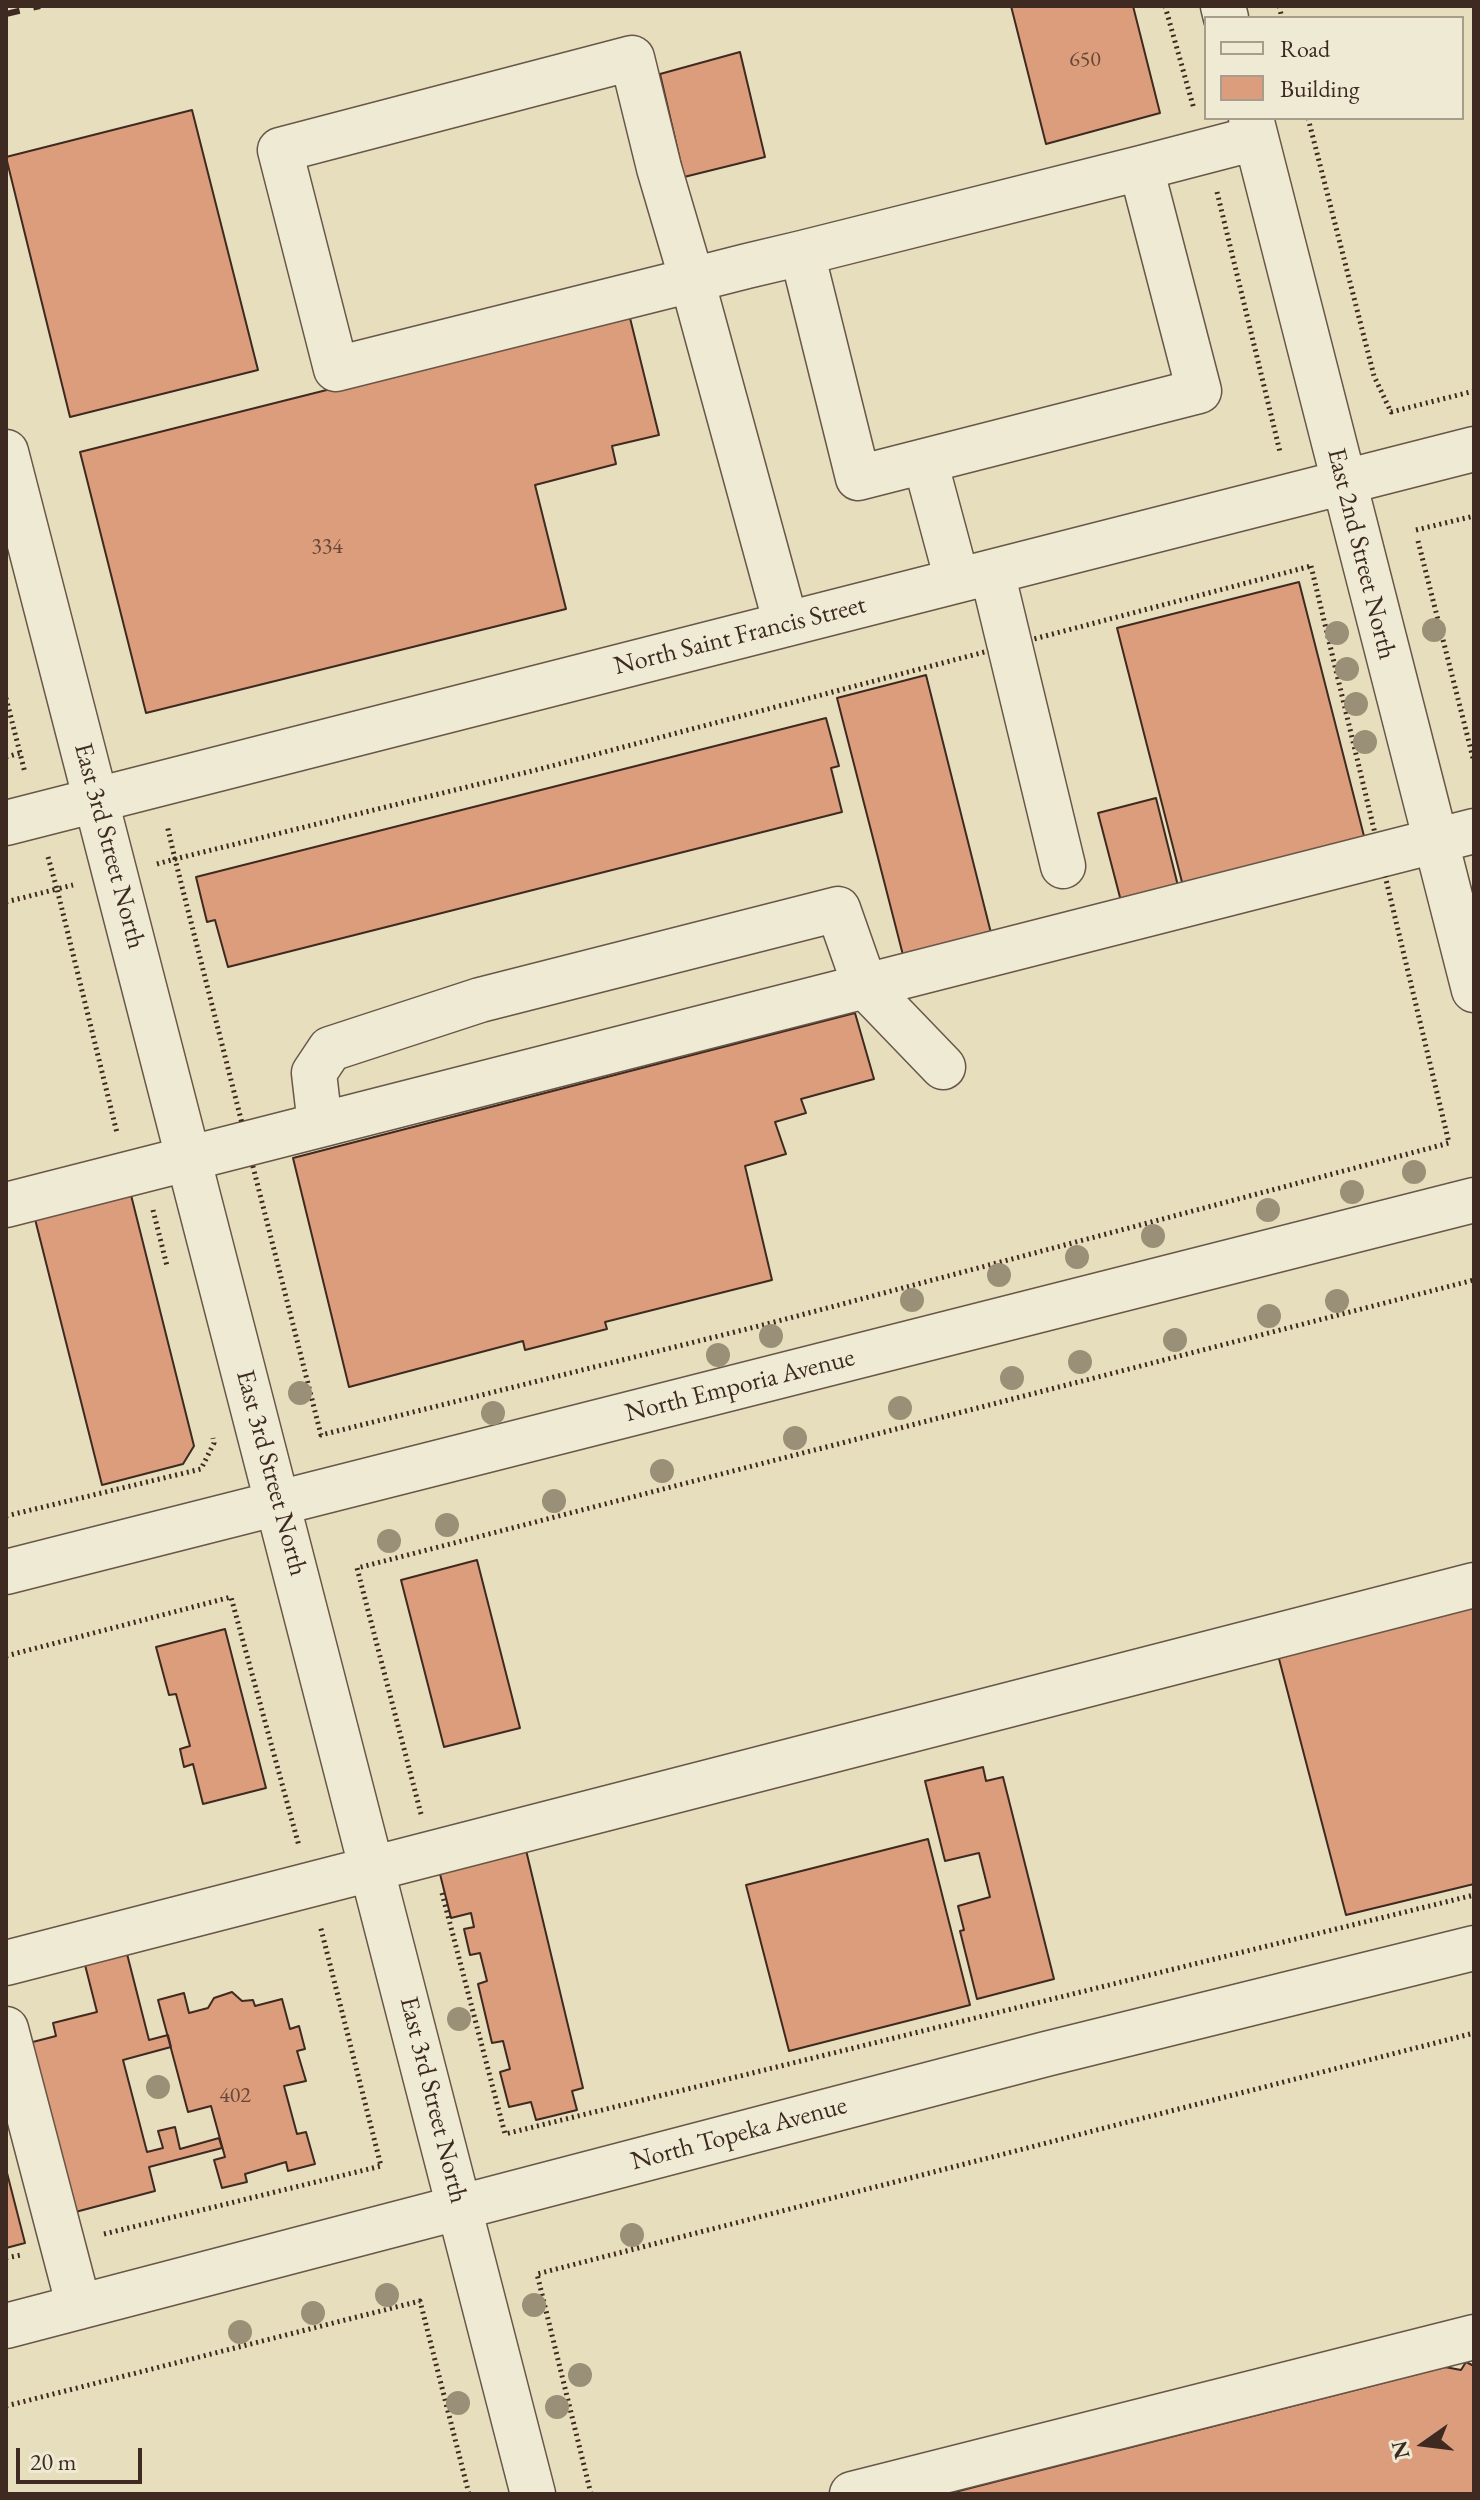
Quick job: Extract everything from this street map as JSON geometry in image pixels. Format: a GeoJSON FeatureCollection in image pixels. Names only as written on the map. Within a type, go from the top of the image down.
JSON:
{"type":"FeatureCollection","features":[{"type":"Feature","properties":{"kind":"street"},"geometry":{"type":"LineString","coordinates":[[786,624],[692,280],[632,58],[280,150],[336,369],[692,280],[802,253],[1206,151],[1254,128]]}},
{"type":"Feature","properties":{"kind":"street","name":"East 2nd Street North"},"geometry":{"type":"LineString","coordinates":[[1254,128],[1342,482],[1454,836],[1474,990]]}},
{"type":"Feature","properties":{"kind":"street"},"geometry":{"type":"LineString","coordinates":[[802,253],[858,478],[1199,391],[1141,168]]}},
{"type":"Feature","properties":{"kind":"street","name":"North Saint Francis Street"},"geometry":{"type":"LineString","coordinates":[[6,823],[1474,449]]}},
{"type":"Feature","properties":{"kind":"street","name":"East 3rd Street North"},"geometry":{"type":"LineString","coordinates":[[6,452],[533,2494]]}},
{"type":"Feature","properties":{"kind":"street"},"geometry":{"type":"LineString","coordinates":[[925,461],[975,576],[1063,866]]}},
{"type":"Feature","properties":{"kind":"street"},"geometry":{"type":"LineString","coordinates":[[6,1205],[1454,836]]}},
{"type":"Feature","properties":{"kind":"street"},"geometry":{"type":"LineString","coordinates":[[320,1125],[314,1073],[330,1049],[495,996],[838,909],[865,986],[943,1067]]}},
{"type":"Feature","properties":{"kind":"street","name":"North Emporia Avenue"},"geometry":{"type":"LineString","coordinates":[[6,1572],[1474,1200]]}},
{"type":"Feature","properties":{"kind":"street"},"geometry":{"type":"LineString","coordinates":[[6,1963],[1474,1585]]}},
{"type":"Feature","properties":{"kind":"street","name":"North Topeka Avenue"},"geometry":{"type":"LineString","coordinates":[[6,2326],[1046,2054],[1474,1948]]}},
{"type":"Feature","properties":{"kind":"street"},"geometry":{"type":"LineString","coordinates":[[6,2029],[79,2307]]}},
{"type":"Feature","properties":{"kind":"street"},"geometry":{"type":"LineString","coordinates":[[852,2494],[1474,2337]]}},
{"type":"Feature","properties":{"kind":"path"},"geometry":{"type":"LineString","coordinates":[[1165,6],[1206,151],[1283,451]]}},
{"type":"Feature","properties":{"kind":"path"},"geometry":{"type":"LineString","coordinates":[[1309,120],[1374,376],[1391,412],[1474,391]]}},
{"type":"Feature","properties":{"kind":"path"},"geometry":{"type":"LineString","coordinates":[[1416,530],[1474,516]]}},
{"type":"Feature","properties":{"kind":"path"},"geometry":{"type":"LineString","coordinates":[[1418,541],[1474,762]]}},
{"type":"Feature","properties":{"kind":"path"},"geometry":{"type":"LineString","coordinates":[[6,698],[25,774]]}},
{"type":"Feature","properties":{"kind":"path"},"geometry":{"type":"LineString","coordinates":[[6,757],[20,753]]}},
{"type":"Feature","properties":{"kind":"path"},"geometry":{"type":"LineString","coordinates":[[6,902],[57,889],[123,1156],[149,1197],[170,1274]]}},
{"type":"Feature","properties":{"kind":"path"},"geometry":{"type":"LineString","coordinates":[[1474,1280],[357,1568],[505,2134],[1474,1895]]}},
{"type":"Feature","properties":{"kind":"path"},"geometry":{"type":"LineString","coordinates":[[6,1516],[201,1469],[214,1443],[210,1428]]}},
{"type":"Feature","properties":{"kind":"path"},"geometry":{"type":"LineString","coordinates":[[591,2494],[537,2274],[1474,2033]]}},
{"type":"Feature","properties":{"kind":"path"},"geometry":{"type":"LineString","coordinates":[[6,2406],[420,2301],[469,2494]]}},
{"type":"Feature","properties":{"kind":"building"},"geometry":{"type":"Polygon","coordinates":[[[1011,6],[1133,6],[1160,113],[1046,144],[1011,6]]]}},
{"type":"Feature","properties":{"kind":"building"},"geometry":{"type":"Polygon","coordinates":[[[740,52],[765,157],[684,177],[660,74],[740,52]]]}},
{"type":"Feature","properties":{"kind":"building"},"geometry":{"type":"Polygon","coordinates":[[[192,110],[258,370],[70,417],[6,157],[192,110]]]}},
{"type":"Feature","properties":{"kind":"building"},"geometry":{"type":"Polygon","coordinates":[[[629,314],[659,435],[612,446],[616,464],[535,485],[566,609],[146,713],[80,452],[629,314]]]}},
{"type":"Feature","properties":{"kind":"building"},"geometry":{"type":"Polygon","coordinates":[[[1299,582],[1365,840],[1183,886],[1117,628],[1299,582]]]}},
{"type":"Feature","properties":{"kind":"building"},"geometry":{"type":"Polygon","coordinates":[[[926,675],[992,937],[904,959],[837,698],[926,675]]]}},
{"type":"Feature","properties":{"kind":"building"},"geometry":{"type":"Polygon","coordinates":[[[826,718],[839,766],[831,768],[842,812],[228,967],[215,920],[207,922],[196,877],[826,718]]]}},
{"type":"Feature","properties":{"kind":"building"},"geometry":{"type":"Polygon","coordinates":[[[1156,798],[1179,890],[1122,905],[1098,813],[1156,798]]]}},
{"type":"Feature","properties":{"kind":"building"},"geometry":{"type":"Polygon","coordinates":[[[855,1013],[874,1079],[801,1099],[806,1113],[775,1122],[786,1154],[745,1166],[772,1280],[605,1322],[607,1329],[525,1350],[523,1341],[349,1387],[293,1158],[855,1013]]]}},
{"type":"Feature","properties":{"kind":"building"},"geometry":{"type":"Polygon","coordinates":[[[131,1195],[194,1446],[183,1464],[102,1485],[35,1219],[131,1195]]]}},
{"type":"Feature","properties":{"kind":"building"},"geometry":{"type":"Polygon","coordinates":[[[477,1560],[520,1728],[444,1747],[401,1580],[477,1560]]]}},
{"type":"Feature","properties":{"kind":"building"},"geometry":{"type":"Polygon","coordinates":[[[1474,1606],[1474,1884],[1346,1915],[1278,1655],[1474,1606]]]}},
{"type":"Feature","properties":{"kind":"building"},"geometry":{"type":"Polygon","coordinates":[[[225,1629],[266,1788],[203,1804],[193,1764],[184,1767],[180,1749],[190,1746],[176,1694],[169,1695],[156,1647],[225,1629]]]}},
{"type":"Feature","properties":{"kind":"building"},"geometry":{"type":"Polygon","coordinates":[[[983,1767],[986,1781],[1003,1777],[1054,1979],[977,1999],[960,1931],[964,1930],[958,1906],[990,1897],[979,1853],[945,1861],[925,1781],[983,1767]]]}},
{"type":"Feature","properties":{"kind":"building"},"geometry":{"type":"Polygon","coordinates":[[[928,1839],[970,2005],[789,2051],[746,1885],[928,1839]]]}},
{"type":"Feature","properties":{"kind":"building"},"geometry":{"type":"Polygon","coordinates":[[[526,1850],[583,2088],[572,2091],[577,2110],[536,2120],[531,2102],[509,2107],[500,2072],[510,2069],[503,2041],[492,2043],[478,1984],[487,1981],[480,1953],[470,1955],[464,1929],[474,1927],[471,1913],[451,1918],[439,1870],[526,1850]]]}},
{"type":"Feature","properties":{"kind":"building"},"geometry":{"type":"Polygon","coordinates":[[[126,1950],[149,2040],[168,2035],[171,2047],[123,2060],[147,2152],[163,2148],[158,2131],[175,2127],[180,2149],[219,2138],[222,2148],[149,2167],[155,2191],[64,2215],[21,2045],[56,2036],[53,2023],[97,2012],[84,1961],[126,1950]]]}},
{"type":"Feature","properties":{"kind":"building"},"geometry":{"type":"Polygon","coordinates":[[[232,1992],[242,2001],[253,2000],[255,2006],[282,1999],[290,2029],[299,2026],[305,2049],[297,2051],[306,2081],[284,2086],[297,2134],[306,2132],[315,2164],[288,2171],[286,2162],[245,2174],[247,2182],[222,2188],[214,2160],[225,2157],[211,2106],[188,2112],[158,2000],[184,1993],[189,2013],[208,2008],[214,1998],[232,1992]]]}},
{"type":"Feature","properties":{"kind":"building"},"geometry":{"type":"Polygon","coordinates":[[[6,2169],[25,2243],[6,2248],[6,2169]]]}},
{"type":"Feature","properties":{"kind":"building"},"geometry":{"type":"Polygon","coordinates":[[[1466,2362],[1474,2366],[1474,2494],[947,2494],[1445,2367],[1461,2370],[1466,2362]]]}},
{"type":"Feature","properties":{"kind":"railway"},"geometry":{"type":"LineString","coordinates":[[6,14],[40,6]]}}]}
